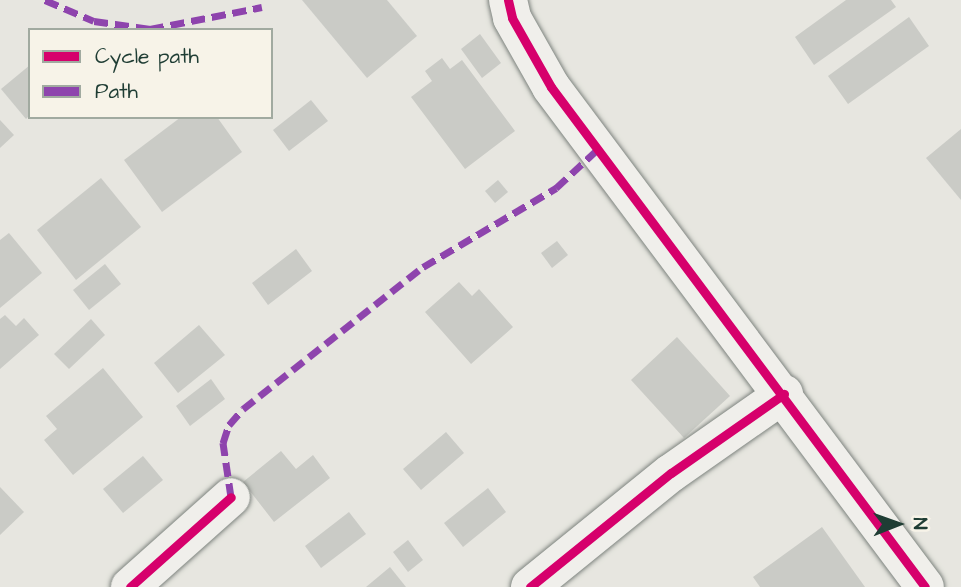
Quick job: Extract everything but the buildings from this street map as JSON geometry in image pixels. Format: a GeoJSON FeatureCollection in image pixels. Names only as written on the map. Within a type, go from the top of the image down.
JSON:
{"type":"FeatureCollection","features":[{"type":"Feature","properties":{"kind":"street"},"geometry":{"type":"LineString","coordinates":[[508,0],[512,18],[551,87],[784,394],[925,587]]}},
{"type":"Feature","properties":{"kind":"street"},"geometry":{"type":"LineString","coordinates":[[530,587],[671,473],[784,394]]}},
{"type":"Feature","properties":{"kind":"street"},"geometry":{"type":"LineString","coordinates":[[130,587],[231,497]]}},
{"type":"Feature","properties":{"kind":"marked path"},"geometry":{"type":"LineString","coordinates":[[45,0],[94,21],[143,28]]}},
{"type":"Feature","properties":{"kind":"marked path"},"geometry":{"type":"LineString","coordinates":[[155,28],[262,7]]}},
{"type":"Feature","properties":{"kind":"marked path"},"geometry":{"type":"LineString","coordinates":[[231,497],[223,443],[229,425],[243,409],[423,267],[556,188],[598,149]]}},
{"type":"Feature","properties":{"kind":"cycle path"},"geometry":{"type":"LineString","coordinates":[[508,0],[512,18],[551,87],[925,587]]}},
{"type":"Feature","properties":{"kind":"cycle path"},"geometry":{"type":"LineString","coordinates":[[530,587],[671,473],[784,394]]}},
{"type":"Feature","properties":{"kind":"cycle path"},"geometry":{"type":"LineString","coordinates":[[130,587],[231,497]]}}]}
